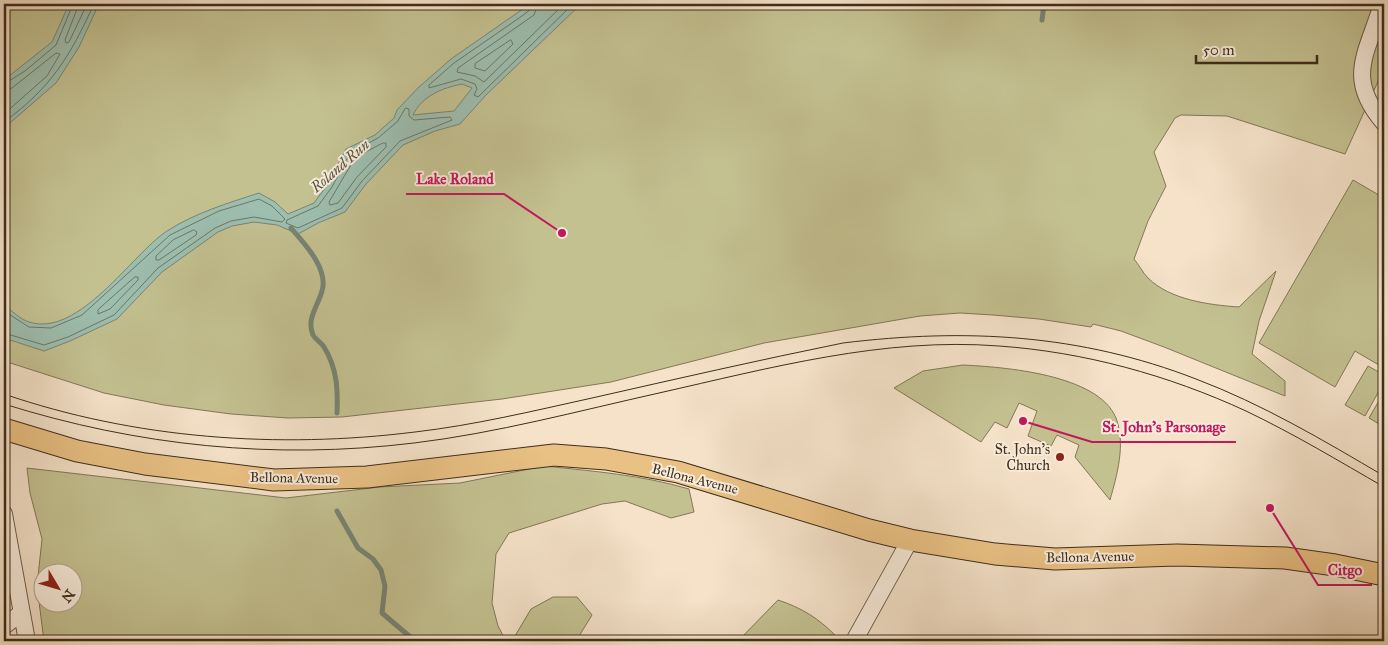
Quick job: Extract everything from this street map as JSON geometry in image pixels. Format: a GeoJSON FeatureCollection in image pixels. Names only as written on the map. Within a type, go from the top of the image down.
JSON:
{"type":"FeatureCollection","features":[{"type":"Feature","properties":{"kind":"main road","name":"Bellona Avenue"},"geometry":{"type":"LineString","coordinates":[[4,429],[78,451],[144,464],[274,480],[367,477],[554,454],[606,459],[678,472],[869,530],[910,540],[995,554],[1037,558],[1212,555],[1285,558],[1335,565],[1384,575]]}},
{"type":"Feature","properties":{"kind":"street"},"geometry":{"type":"LineString","coordinates":[[1382,4],[1361,71],[1361,83],[1372,109],[1384,123]]}},
{"type":"Feature","properties":{"kind":"street"},"geometry":{"type":"LineString","coordinates":[[4,514],[26,641]]}},
{"type":"Feature","properties":{"kind":"street"},"geometry":{"type":"LineString","coordinates":[[854,641],[910,540]]}},
{"type":"Feature","properties":{"kind":"street"},"geometry":{"type":"LineString","coordinates":[[4,626],[20,614]]}},
{"type":"Feature","properties":{"kind":"shaded area"},"geometry":{"type":"Polygon","coordinates":[[[4,4],[1384,4],[1384,60],[1380,77],[1345,154],[1227,116],[1181,115],[1175,118],[1154,152],[1166,186],[1148,221],[1134,259],[1148,278],[1167,292],[1203,303],[1239,307],[1276,271],[1259,321],[1252,354],[1285,381],[1285,396],[1121,331],[1093,324],[1091,327],[1039,319],[960,313],[920,316],[764,343],[611,382],[502,399],[342,417],[288,418],[231,414],[164,405],[104,393],[4,361],[4,4]]]}},
{"type":"Feature","properties":{"kind":"shaded area"},"geometry":{"type":"Polygon","coordinates":[[[1353,180],[1384,198],[1384,368],[1355,351],[1335,387],[1259,343],[1353,180]]]}},
{"type":"Feature","properties":{"kind":"shaded area"},"geometry":{"type":"Polygon","coordinates":[[[963,365],[1001,368],[1048,376],[1070,382],[1090,391],[1106,403],[1116,418],[1120,438],[1119,459],[1110,500],[1075,457],[1079,445],[1057,435],[1051,446],[1028,436],[1037,411],[1019,403],[1007,428],[995,422],[981,442],[894,388],[923,371],[963,365]]]}},
{"type":"Feature","properties":{"kind":"shaded area"},"geometry":{"type":"Polygon","coordinates":[[[1368,366],[1384,375],[1384,382],[1365,416],[1345,405],[1368,366]]]}},
{"type":"Feature","properties":{"kind":"shaded area"},"geometry":{"type":"Polygon","coordinates":[[[1384,392],[1384,427],[1369,418],[1384,392]]]}},
{"type":"Feature","properties":{"kind":"shaded area"},"geometry":{"type":"Polygon","coordinates":[[[544,466],[635,477],[689,489],[694,512],[671,518],[625,501],[602,504],[509,533],[496,554],[492,603],[498,626],[506,641],[44,641],[40,612],[82,612],[82,562],[40,562],[42,539],[30,493],[27,468],[286,498],[380,487],[460,483],[544,466]]]}},
{"type":"Feature","properties":{"kind":"shaded area"},"geometry":{"type":"Polygon","coordinates":[[[553,597],[577,597],[592,615],[576,641],[512,641],[531,609],[553,597]]]}},
{"type":"Feature","properties":{"kind":"shaded area"},"geometry":{"type":"Polygon","coordinates":[[[778,600],[795,606],[816,619],[836,636],[836,641],[738,641],[778,600]]]}},
{"type":"Feature","properties":{"kind":"water"},"geometry":{"type":"Polygon","coordinates":[[[69,4],[99,4],[79,47],[56,83],[4,128],[4,80],[52,42],[69,4]]]}},
{"type":"Feature","properties":{"kind":"water","name":"Roland Run"},"geometry":{"type":"Polygon","coordinates":[[[530,4],[581,4],[485,96],[460,124],[435,131],[403,145],[366,184],[345,212],[298,234],[277,225],[254,222],[232,226],[218,232],[162,272],[117,319],[44,351],[4,338],[4,305],[29,322],[48,324],[67,318],[104,291],[153,242],[167,231],[200,214],[259,193],[275,202],[288,214],[314,203],[328,184],[346,149],[375,135],[394,118],[397,110],[419,87],[451,59],[530,4]],[[462,84],[433,94],[417,108],[413,115],[454,111],[472,88],[462,84]]]}},
{"type":"Feature","properties":{"kind":"waterway"},"geometry":{"type":"LineString","coordinates":[[1042,20],[1044,4]]}},
{"type":"Feature","properties":{"kind":"waterway"},"geometry":{"type":"LineString","coordinates":[[291,228],[314,257],[322,274],[322,291],[312,318],[311,329],[314,336],[324,347],[332,363],[337,387],[337,413]]}},
{"type":"Feature","properties":{"kind":"waterway"},"geometry":{"type":"LineString","coordinates":[[337,511],[358,548],[373,559],[381,570],[385,586],[382,613],[415,641]]}},
{"type":"Feature","properties":{"kind":"tram line"},"geometry":{"type":"LineString","coordinates":[[4,394],[104,421],[155,430],[207,436],[311,440],[415,432],[482,422],[843,343],[934,336],[1022,338],[1109,352],[1153,364],[1196,379],[1268,411],[1384,476]]}},
{"type":"Feature","properties":{"kind":"tram line"},"geometry":{"type":"LineString","coordinates":[[4,404],[105,430],[207,446],[310,450],[362,448],[476,434],[785,365],[870,350],[956,344],[999,346],[1031,349],[1094,360],[1156,376],[1246,411],[1384,487]]}},
{"type":"Feature","properties":{"kind":"place","name":"Lake Roland"},"geometry":{"type":"Point","coordinates":[562,233]}},
{"type":"Feature","properties":{"kind":"place","name":"St. John's Parsonage"},"geometry":{"type":"Point","coordinates":[1023,421]}},
{"type":"Feature","properties":{"kind":"place","name":"St. John's Church"},"geometry":{"type":"Point","coordinates":[1060,457]}},
{"type":"Feature","properties":{"kind":"place","name":"Citgo"},"geometry":{"type":"Point","coordinates":[1270,508]}}]}
